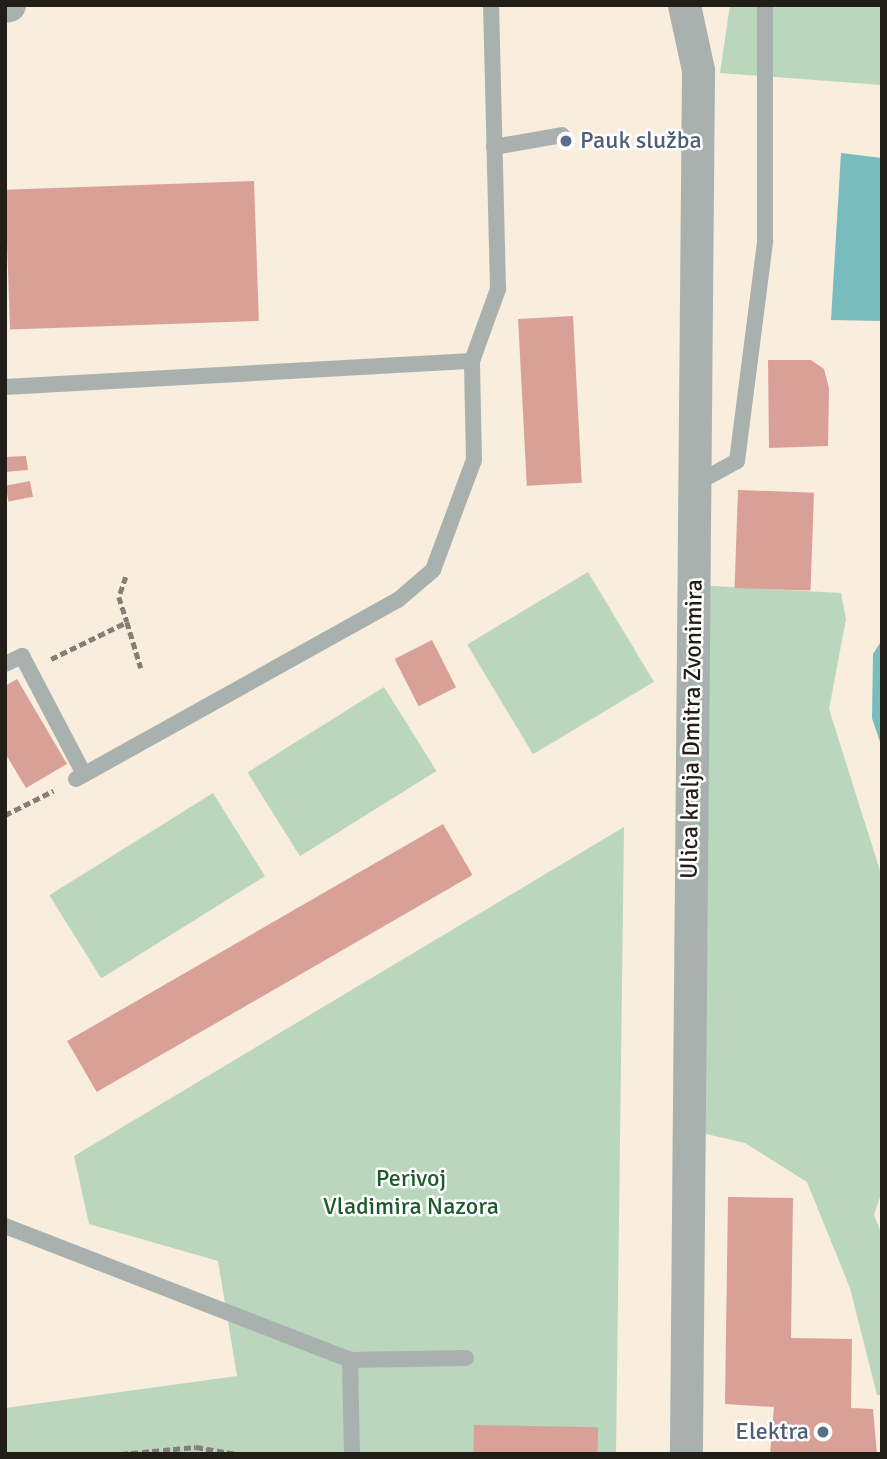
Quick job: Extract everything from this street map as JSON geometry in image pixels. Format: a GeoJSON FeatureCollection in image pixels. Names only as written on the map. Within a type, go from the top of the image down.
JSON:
{"type":"FeatureCollection","features":[{"type":"Feature","properties":{"kind":"street","name":"Ulica kralja Dmitra Zvonimira"},"geometry":{"type":"LineString","coordinates":[[684,5],[698,70],[686,1454]]}},
{"type":"Feature","properties":{"kind":"lane"},"geometry":{"type":"LineString","coordinates":[[5,664],[22,656],[80,777],[398,600],[433,570],[474,460],[472,360],[498,289],[491,5]]}},
{"type":"Feature","properties":{"kind":"lane"},"geometry":{"type":"LineString","coordinates":[[695,484],[737,461],[765,241],[765,5]]}},
{"type":"Feature","properties":{"kind":"lane"},"geometry":{"type":"LineString","coordinates":[[494,147],[562,135]]}},
{"type":"Feature","properties":{"kind":"lane"},"geometry":{"type":"LineString","coordinates":[[5,387],[472,360]]}},
{"type":"Feature","properties":{"kind":"lane"},"geometry":{"type":"LineString","coordinates":[[5,1226],[349,1360],[466,1358]]}},
{"type":"Feature","properties":{"kind":"lane"},"geometry":{"type":"LineString","coordinates":[[349,1360],[352,1454]]}},
{"type":"Feature","properties":{"kind":"path"},"geometry":{"type":"LineString","coordinates":[[373,5],[385,5]]}},
{"type":"Feature","properties":{"kind":"path"},"geometry":{"type":"LineString","coordinates":[[126,578],[119,597],[141,668]]}},
{"type":"Feature","properties":{"kind":"path"},"geometry":{"type":"LineString","coordinates":[[30,670],[127,622]]}},
{"type":"Feature","properties":{"kind":"path"},"geometry":{"type":"LineString","coordinates":[[5,815],[80,777]]}},
{"type":"Feature","properties":{"kind":"path"},"geometry":{"type":"LineString","coordinates":[[121,1454],[196,1447],[236,1454]]}},
{"type":"Feature","properties":{"kind":"green space"},"geometry":{"type":"Polygon","coordinates":[[[730,5],[882,5],[882,85],[720,73],[730,5]]]}},
{"type":"Feature","properties":{"kind":"green space"},"geometry":{"type":"Polygon","coordinates":[[[588,572],[654,682],[533,754],[467,645],[588,572]]]}},
{"type":"Feature","properties":{"kind":"green space"},"geometry":{"type":"Polygon","coordinates":[[[694,585],[841,593],[846,619],[829,709],[882,877],[882,1191],[874,1215],[882,1235],[882,1395],[877,1395],[850,1288],[807,1182],[745,1143],[689,1130],[694,585]]]}},
{"type":"Feature","properties":{"kind":"green space"},"geometry":{"type":"Polygon","coordinates":[[[384,687],[436,771],[300,856],[247,772],[384,687]]]}},
{"type":"Feature","properties":{"kind":"green space"},"geometry":{"type":"Polygon","coordinates":[[[213,793],[265,876],[101,978],[49,895],[213,793]]]}},
{"type":"Feature","properties":{"kind":"green space","name":"Perivoj Vladimira Nazora"},"geometry":{"type":"Polygon","coordinates":[[[624,827],[616,1454],[5,1454],[5,1408],[237,1376],[218,1261],[89,1224],[74,1156],[624,827]]]}},
{"type":"Feature","properties":{"kind":"water"},"geometry":{"type":"Polygon","coordinates":[[[841,153],[882,158],[882,321],[831,320],[841,153]]]}},
{"type":"Feature","properties":{"kind":"water"},"geometry":{"type":"Polygon","coordinates":[[[882,640],[882,748],[872,718],[873,654],[882,640]]]}},
{"type":"Feature","properties":{"kind":"building"},"geometry":{"type":"Polygon","coordinates":[[[254,181],[259,321],[10,330],[5,190],[254,181]]]}},
{"type":"Feature","properties":{"kind":"building"},"geometry":{"type":"Polygon","coordinates":[[[573,316],[582,483],[527,486],[518,319],[573,316]]]}},
{"type":"Feature","properties":{"kind":"building"},"geometry":{"type":"Polygon","coordinates":[[[768,360],[811,360],[824,369],[829,388],[828,446],[769,448],[768,360]]]}},
{"type":"Feature","properties":{"kind":"building"},"geometry":{"type":"Polygon","coordinates":[[[26,456],[28,470],[5,472],[5,457],[26,456]]]}},
{"type":"Feature","properties":{"kind":"building"},"geometry":{"type":"Polygon","coordinates":[[[30,481],[33,497],[9,501],[5,486],[30,481]]]}},
{"type":"Feature","properties":{"kind":"building"},"geometry":{"type":"Polygon","coordinates":[[[738,490],[814,493],[811,591],[735,588],[738,490]]]}},
{"type":"Feature","properties":{"kind":"building"},"geometry":{"type":"Polygon","coordinates":[[[432,640],[456,687],[419,706],[395,659],[432,640]]]}},
{"type":"Feature","properties":{"kind":"building"},"geometry":{"type":"Polygon","coordinates":[[[17,679],[67,764],[26,788],[5,753],[5,686],[17,679]]]}},
{"type":"Feature","properties":{"kind":"building"},"geometry":{"type":"Polygon","coordinates":[[[443,824],[472,875],[97,1092],[67,1041],[443,824]]]}},
{"type":"Feature","properties":{"kind":"building"},"geometry":{"type":"Polygon","coordinates":[[[728,1197],[793,1198],[791,1338],[852,1339],[851,1408],[873,1409],[877,1454],[770,1454],[774,1407],[725,1404],[728,1197]]]}},
{"type":"Feature","properties":{"kind":"building"},"geometry":{"type":"Polygon","coordinates":[[[474,1425],[598,1427],[598,1454],[473,1454],[474,1425]]]}},
{"type":"Feature","properties":{"kind":"place","name":"Pauk služba"},"geometry":{"type":"Point","coordinates":[566,141]}},
{"type":"Feature","properties":{"kind":"place","name":"Elektra"},"geometry":{"type":"Point","coordinates":[823,1432]}}]}
